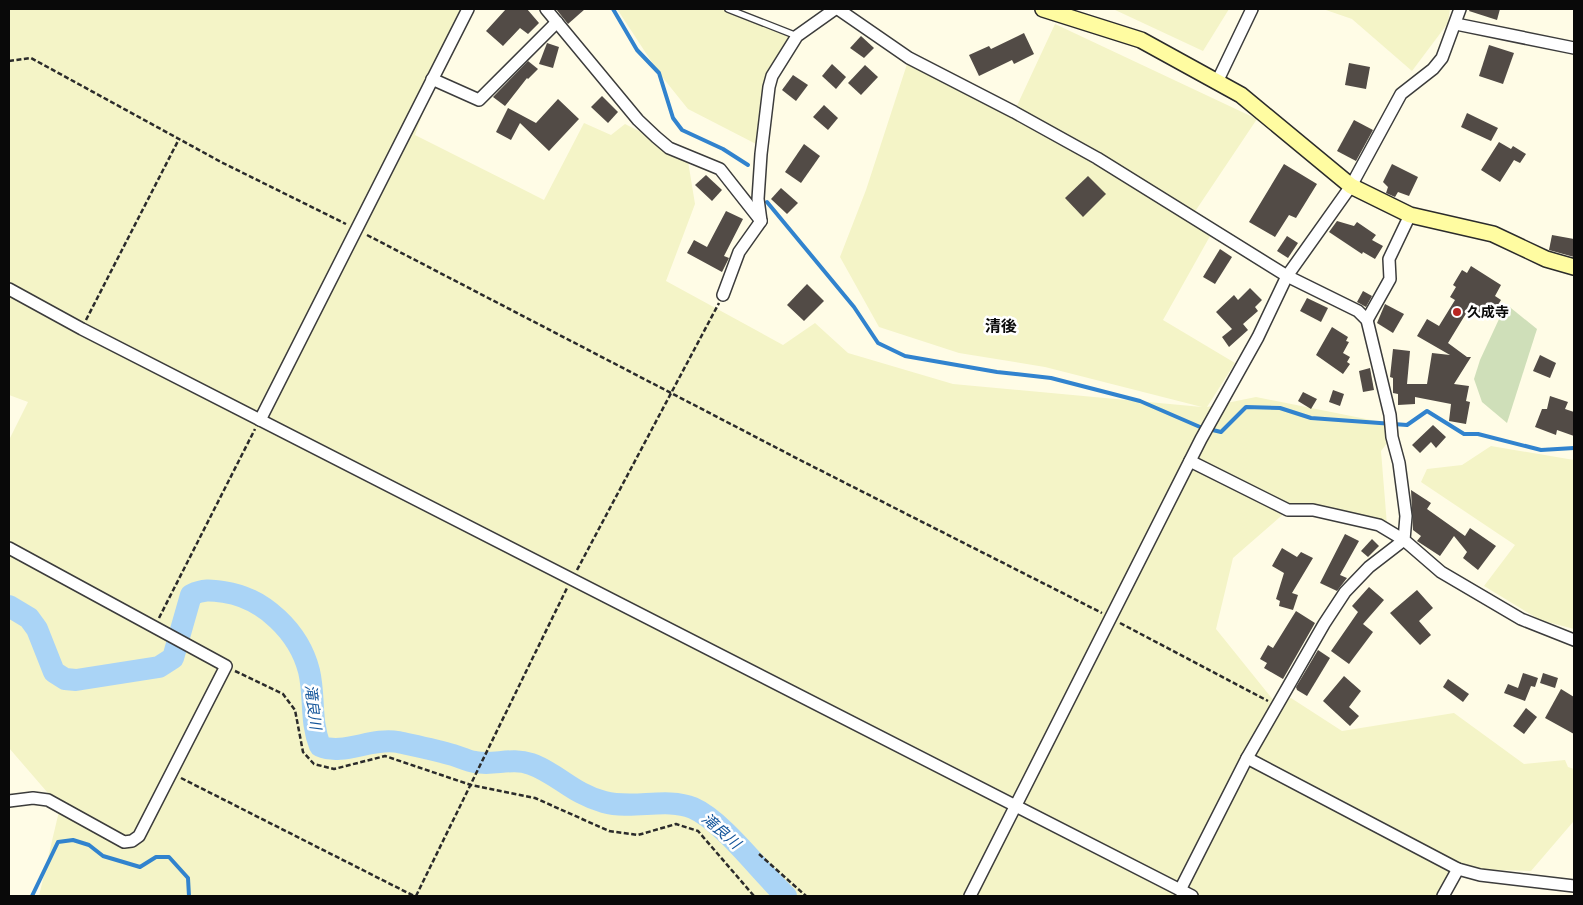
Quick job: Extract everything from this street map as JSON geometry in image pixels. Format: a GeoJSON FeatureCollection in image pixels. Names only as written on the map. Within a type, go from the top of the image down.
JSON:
{"type":"FeatureCollection","features":[{"type":"Feature","properties":{"kind":"street"},"geometry":{"type":"LineString","coordinates":[[260,420],[468,9]]}},
{"type":"Feature","properties":{"kind":"street"},"geometry":{"type":"LineString","coordinates":[[546,9],[638,120],[669,148],[720,169],[761,221]]}},
{"type":"Feature","properties":{"kind":"street"},"geometry":{"type":"LineString","coordinates":[[723,296],[740,252],[761,221],[758,199],[761,154],[772,76],[797,36],[837,9],[909,58],[1014,112],[1097,158],[1287,276],[1338,300],[1367,320],[1390,415],[1392,437],[1399,463],[1406,516],[1404,540],[1370,567],[1345,592],[1324,624],[1247,758],[1180,890]]}},
{"type":"Feature","properties":{"kind":"street"},"geometry":{"type":"LineString","coordinates":[[1043,9],[1141,40],[1241,95],[1351,186],[1410,216],[1494,234],[1546,259],[1574,267]]}},
{"type":"Feature","properties":{"kind":"street"},"geometry":{"type":"LineString","coordinates":[[1217,82],[1252,9]]}},
{"type":"Feature","properties":{"kind":"street"},"geometry":{"type":"LineString","coordinates":[[970,896],[1201,439],[1258,337],[1287,276],[1351,186],[1401,94],[1433,69],[1442,58],[1460,9]]}},
{"type":"Feature","properties":{"kind":"street"},"geometry":{"type":"LineString","coordinates":[[432,79],[479,100],[557,22]]}},
{"type":"Feature","properties":{"kind":"street"},"geometry":{"type":"LineString","coordinates":[[1456,24],[1574,48]]}},
{"type":"Feature","properties":{"kind":"street"},"geometry":{"type":"LineString","coordinates":[[1367,320],[1390,279],[1389,259],[1410,216]]}},
{"type":"Feature","properties":{"kind":"street"},"geometry":{"type":"LineString","coordinates":[[9,289],[82,329],[1192,896]]}},
{"type":"Feature","properties":{"kind":"street"},"geometry":{"type":"LineString","coordinates":[[1190,461],[1288,510],[1313,510],[1378,525],[1404,540],[1441,572],[1521,619],[1574,640]]}},
{"type":"Feature","properties":{"kind":"street"},"geometry":{"type":"LineString","coordinates":[[9,548],[172,639],[226,666],[138,836],[132,841],[124,842],[48,800],[33,798],[9,802]]}},
{"type":"Feature","properties":{"kind":"street"},"geometry":{"type":"LineString","coordinates":[[1247,758],[1458,869],[1480,875],[1574,886]]}},
{"type":"Feature","properties":{"kind":"street"},"geometry":{"type":"LineString","coordinates":[[1443,896],[1458,869]]}},
{"type":"Feature","properties":{"kind":"lane"},"geometry":{"type":"LineString","coordinates":[[728,9],[797,36]]}},
{"type":"Feature","properties":{"kind":"path"},"geometry":{"type":"LineString","coordinates":[[9,61],[31,58],[179,139],[800,460],[1111,618],[1278,706]]}},
{"type":"Feature","properties":{"kind":"path"},"geometry":{"type":"LineString","coordinates":[[82,329],[179,139]]}},
{"type":"Feature","properties":{"kind":"path"},"geometry":{"type":"LineString","coordinates":[[171,773],[415,896],[572,579],[723,296]]}},
{"type":"Feature","properties":{"kind":"path"},"geometry":{"type":"LineString","coordinates":[[154,629],[260,420]]}},
{"type":"Feature","properties":{"kind":"path"},"geometry":{"type":"LineString","coordinates":[[226,666],[283,694],[295,710],[303,752],[314,764],[334,769],[386,756],[471,785],[535,798],[609,831],[638,835],[676,824],[686,826],[698,831],[754,896]]}},
{"type":"Feature","properties":{"kind":"path"},"geometry":{"type":"LineString","coordinates":[[759,854],[806,896]]}},
{"type":"Feature","properties":{"kind":"green space"},"geometry":{"type":"Polygon","coordinates":[[[9,9],[460,9],[415,135],[544,200],[584,123],[611,135],[625,124],[687,155],[695,204],[666,281],[783,345],[815,323],[848,353],[953,384],[1202,407],[1045,367],[959,353],[879,327],[840,257],[866,190],[909,58],[1014,112],[1055,24],[1257,119],[1192,216],[1214,229],[1163,320],[1235,363],[1207,407],[1256,397],[1391,424],[1392,437],[1381,451],[1387,525],[1288,510],[1233,558],[1216,629],[1278,706],[1291,698],[1342,731],[1454,713],[1524,764],[1565,760],[1568,767],[1574,769],[1573,822],[1531,871],[1458,869],[1446,896],[39,896],[60,807],[9,748],[9,440],[28,402],[9,395],[9,9]]]}},
{"type":"Feature","properties":{"kind":"green space"},"geometry":{"type":"Polygon","coordinates":[[[617,9],[732,9],[797,36],[765,86],[758,145],[688,109],[659,73],[617,9]]]}},
{"type":"Feature","properties":{"kind":"green space"},"geometry":{"type":"Polygon","coordinates":[[[1113,9],[1229,9],[1203,51],[1113,9]]]}},
{"type":"Feature","properties":{"kind":"green space"},"geometry":{"type":"Polygon","coordinates":[[[1323,9],[1450,9],[1448,23],[1412,71],[1352,19],[1323,9]]]}},
{"type":"Feature","properties":{"kind":"green space"},"geometry":{"type":"Polygon","coordinates":[[[1506,304],[1537,329],[1507,423],[1482,402],[1474,379],[1480,360],[1506,304]]]}},
{"type":"Feature","properties":{"kind":"green space"},"geometry":{"type":"Polygon","coordinates":[[[1491,446],[1574,460],[1574,629],[1540,620],[1484,586],[1515,545],[1421,482],[1427,469],[1462,465],[1491,446]]]}},
{"type":"Feature","properties":{"kind":"building"},"geometry":{"type":"Polygon","coordinates":[[[506,9],[527,9],[539,23],[528,34],[520,28],[503,46],[486,31],[506,9]]]}},
{"type":"Feature","properties":{"kind":"building"},"geometry":{"type":"Polygon","coordinates":[[[556,9],[585,9],[568,24],[556,9]]]}},
{"type":"Feature","properties":{"kind":"building"},"geometry":{"type":"Polygon","coordinates":[[[1470,9],[1500,9],[1497,20],[1469,11],[1470,9]]]}},
{"type":"Feature","properties":{"kind":"building"},"geometry":{"type":"Polygon","coordinates":[[[1024,33],[1034,54],[1014,64],[1012,60],[979,76],[969,55],[989,46],[991,49],[1024,33]]]}},
{"type":"Feature","properties":{"kind":"building"},"geometry":{"type":"Polygon","coordinates":[[[861,36],[874,48],[864,58],[850,48],[861,36]]]}},
{"type":"Feature","properties":{"kind":"building"},"geometry":{"type":"Polygon","coordinates":[[[547,43],[559,47],[553,68],[539,64],[547,43]]]}},
{"type":"Feature","properties":{"kind":"building"},"geometry":{"type":"Polygon","coordinates":[[[1489,45],[1514,53],[1503,84],[1479,76],[1489,45]]]}},
{"type":"Feature","properties":{"kind":"building"},"geometry":{"type":"Polygon","coordinates":[[[528,61],[538,69],[527,78],[505,106],[493,97],[528,61]]]}},
{"type":"Feature","properties":{"kind":"building"},"geometry":{"type":"Polygon","coordinates":[[[1349,63],[1370,67],[1366,89],[1345,85],[1349,63]]]}},
{"type":"Feature","properties":{"kind":"building"},"geometry":{"type":"Polygon","coordinates":[[[832,64],[846,77],[836,89],[822,76],[832,64]]]}},
{"type":"Feature","properties":{"kind":"building"},"geometry":{"type":"Polygon","coordinates":[[[865,65],[878,77],[861,95],[848,83],[865,65]]]}},
{"type":"Feature","properties":{"kind":"building"},"geometry":{"type":"Polygon","coordinates":[[[793,75],[808,85],[796,101],[782,90],[793,75]]]}},
{"type":"Feature","properties":{"kind":"building"},"geometry":{"type":"Polygon","coordinates":[[[602,96],[618,112],[608,123],[591,107],[602,96]]]}},
{"type":"Feature","properties":{"kind":"building"},"geometry":{"type":"Polygon","coordinates":[[[558,99],[579,119],[549,151],[520,123],[511,140],[496,132],[508,108],[536,123],[558,99]]]}},
{"type":"Feature","properties":{"kind":"building"},"geometry":{"type":"Polygon","coordinates":[[[824,105],[838,118],[828,130],[813,117],[824,105]]]}},
{"type":"Feature","properties":{"kind":"building"},"geometry":{"type":"Polygon","coordinates":[[[1467,113],[1498,128],[1491,141],[1461,127],[1467,113]]]}},
{"type":"Feature","properties":{"kind":"building"},"geometry":{"type":"Polygon","coordinates":[[[1354,120],[1373,130],[1356,161],[1337,151],[1354,120]]]}},
{"type":"Feature","properties":{"kind":"building"},"geometry":{"type":"Polygon","coordinates":[[[1499,142],[1511,149],[1513,146],[1526,154],[1520,163],[1514,160],[1500,182],[1481,170],[1499,142]]]}},
{"type":"Feature","properties":{"kind":"building"},"geometry":{"type":"Polygon","coordinates":[[[804,144],[820,156],[801,183],[785,172],[804,144]]]}},
{"type":"Feature","properties":{"kind":"building"},"geometry":{"type":"Polygon","coordinates":[[[1284,164],[1317,184],[1296,218],[1289,215],[1275,237],[1249,222],[1284,164]]]}},
{"type":"Feature","properties":{"kind":"building"},"geometry":{"type":"Polygon","coordinates":[[[1392,164],[1418,177],[1409,196],[1398,192],[1395,197],[1386,193],[1388,187],[1383,182],[1392,164]]]}},
{"type":"Feature","properties":{"kind":"building"},"geometry":{"type":"Polygon","coordinates":[[[706,175],[722,190],[712,201],[695,185],[706,175]]]}},
{"type":"Feature","properties":{"kind":"building"},"geometry":{"type":"Polygon","coordinates":[[[1088,176],[1106,194],[1083,217],[1065,198],[1088,176]]]}},
{"type":"Feature","properties":{"kind":"building"},"geometry":{"type":"Polygon","coordinates":[[[781,188],[798,203],[787,214],[771,199],[781,188]]]}},
{"type":"Feature","properties":{"kind":"building"},"geometry":{"type":"Polygon","coordinates":[[[726,211],[743,219],[724,256],[729,258],[722,272],[687,253],[694,240],[707,247],[726,211]]]}},
{"type":"Feature","properties":{"kind":"building"},"geometry":{"type":"Polygon","coordinates":[[[1337,221],[1354,226],[1357,222],[1376,235],[1372,240],[1383,246],[1375,259],[1363,252],[1362,254],[1329,232],[1337,221]]]}},
{"type":"Feature","properties":{"kind":"building"},"geometry":{"type":"Polygon","coordinates":[[[1552,235],[1574,239],[1574,257],[1549,250],[1552,235]]]}},
{"type":"Feature","properties":{"kind":"building"},"geometry":{"type":"Polygon","coordinates":[[[1287,236],[1298,243],[1288,258],[1277,251],[1287,236]]]}},
{"type":"Feature","properties":{"kind":"building"},"geometry":{"type":"Polygon","coordinates":[[[1220,249],[1232,257],[1215,284],[1203,277],[1220,249]]]}},
{"type":"Feature","properties":{"kind":"building"},"geometry":{"type":"Polygon","coordinates":[[[1471,266],[1501,285],[1495,296],[1501,300],[1490,318],[1470,307],[1448,343],[1467,357],[1471,357],[1454,384],[1469,386],[1466,401],[1470,402],[1466,424],[1449,421],[1451,404],[1415,397],[1415,404],[1398,405],[1398,394],[1393,393],[1393,378],[1390,377],[1393,349],[1410,351],[1407,384],[1427,384],[1432,353],[1450,355],[1417,336],[1427,319],[1439,326],[1455,300],[1450,297],[1456,287],[1453,285],[1462,270],[1467,273],[1471,266]]]}},
{"type":"Feature","properties":{"kind":"building"},"geometry":{"type":"Polygon","coordinates":[[[807,284],[824,301],[804,321],[787,305],[807,284]]]}},
{"type":"Feature","properties":{"kind":"building"},"geometry":{"type":"Polygon","coordinates":[[[1250,288],[1262,300],[1255,307],[1258,311],[1243,324],[1248,330],[1229,347],[1222,337],[1232,329],[1216,312],[1234,295],[1238,300],[1250,288]]]}},
{"type":"Feature","properties":{"kind":"building"},"geometry":{"type":"Polygon","coordinates":[[[1363,291],[1372,296],[1366,307],[1357,302],[1363,291]]]}},
{"type":"Feature","properties":{"kind":"building"},"geometry":{"type":"Polygon","coordinates":[[[1307,298],[1328,308],[1321,322],[1300,311],[1307,298]]]}},
{"type":"Feature","properties":{"kind":"building"},"geometry":{"type":"Polygon","coordinates":[[[1385,304],[1404,314],[1393,333],[1377,323],[1385,304]]]}},
{"type":"Feature","properties":{"kind":"building"},"geometry":{"type":"Polygon","coordinates":[[[1332,327],[1348,337],[1346,341],[1349,342],[1343,353],[1350,357],[1347,362],[1350,364],[1343,374],[1316,355],[1332,327]]]}},
{"type":"Feature","properties":{"kind":"building"},"geometry":{"type":"Polygon","coordinates":[[[1540,355],[1556,363],[1550,378],[1533,371],[1540,355]]]}},
{"type":"Feature","properties":{"kind":"building"},"geometry":{"type":"Polygon","coordinates":[[[1370,368],[1374,390],[1363,392],[1359,371],[1370,368]]]}},
{"type":"Feature","properties":{"kind":"building"},"geometry":{"type":"Polygon","coordinates":[[[1333,390],[1344,394],[1340,406],[1329,402],[1333,390]]]}},
{"type":"Feature","properties":{"kind":"building"},"geometry":{"type":"Polygon","coordinates":[[[1303,392],[1317,399],[1311,409],[1298,401],[1303,392]]]}},
{"type":"Feature","properties":{"kind":"building"},"geometry":{"type":"Polygon","coordinates":[[[1550,396],[1568,402],[1565,409],[1574,412],[1574,436],[1557,430],[1556,435],[1535,427],[1542,409],[1547,409],[1550,396]]]}},
{"type":"Feature","properties":{"kind":"building"},"geometry":{"type":"Polygon","coordinates":[[[1433,425],[1446,437],[1436,448],[1431,442],[1420,453],[1412,445],[1433,425]]]}},
{"type":"Feature","properties":{"kind":"building"},"geometry":{"type":"Polygon","coordinates":[[[1411,490],[1431,503],[1427,509],[1465,536],[1470,528],[1496,546],[1478,570],[1463,558],[1467,552],[1454,536],[1440,556],[1417,541],[1421,536],[1413,530],[1411,490]]]}},
{"type":"Feature","properties":{"kind":"building"},"geometry":{"type":"Polygon","coordinates":[[[1345,534],[1359,541],[1340,575],[1347,578],[1337,591],[1320,583],[1345,534]]]}},
{"type":"Feature","properties":{"kind":"building"},"geometry":{"type":"Polygon","coordinates":[[[1372,539],[1379,546],[1368,557],[1361,551],[1372,539]]]}},
{"type":"Feature","properties":{"kind":"building"},"geometry":{"type":"Polygon","coordinates":[[[1282,548],[1297,557],[1301,552],[1313,558],[1292,593],[1298,595],[1293,610],[1279,606],[1280,601],[1276,599],[1284,573],[1272,566],[1282,548]]]}},
{"type":"Feature","properties":{"kind":"building"},"geometry":{"type":"Polygon","coordinates":[[[1369,587],[1384,600],[1363,624],[1373,632],[1349,664],[1331,651],[1358,612],[1352,606],[1369,587]]]}},
{"type":"Feature","properties":{"kind":"building"},"geometry":{"type":"Polygon","coordinates":[[[1417,590],[1433,608],[1419,621],[1431,635],[1420,645],[1390,613],[1417,590]]]}},
{"type":"Feature","properties":{"kind":"building"},"geometry":{"type":"Polygon","coordinates":[[[1296,611],[1315,623],[1283,679],[1264,668],[1267,663],[1260,659],[1268,645],[1273,648],[1296,611]]]}},
{"type":"Feature","properties":{"kind":"building"},"geometry":{"type":"Polygon","coordinates":[[[1318,650],[1330,658],[1307,696],[1297,690],[1296,687],[1318,650]]]}},
{"type":"Feature","properties":{"kind":"building"},"geometry":{"type":"Polygon","coordinates":[[[1523,673],[1538,678],[1535,687],[1531,686],[1525,701],[1504,693],[1508,684],[1518,688],[1523,673]]]}},
{"type":"Feature","properties":{"kind":"building"},"geometry":{"type":"Polygon","coordinates":[[[1543,673],[1558,678],[1555,688],[1540,683],[1543,673]]]}},
{"type":"Feature","properties":{"kind":"building"},"geometry":{"type":"Polygon","coordinates":[[[1344,676],[1361,691],[1349,707],[1359,716],[1350,726],[1323,701],[1344,676]]]}},
{"type":"Feature","properties":{"kind":"building"},"geometry":{"type":"Polygon","coordinates":[[[1448,679],[1469,694],[1463,702],[1443,687],[1448,679]]]}},
{"type":"Feature","properties":{"kind":"building"},"geometry":{"type":"Polygon","coordinates":[[[1561,689],[1574,697],[1574,734],[1545,718],[1561,689]]]}},
{"type":"Feature","properties":{"kind":"building"},"geometry":{"type":"Polygon","coordinates":[[[1526,708],[1537,717],[1524,734],[1513,726],[1526,708]]]}},
{"type":"Feature","properties":{"kind":"waterway"},"geometry":{"type":"LineString","coordinates":[[613,9],[637,50],[659,73],[673,118],[682,130],[723,149],[748,165]]}},
{"type":"Feature","properties":{"kind":"waterway"},"geometry":{"type":"LineString","coordinates":[[767,202],[854,307],[878,343],[905,356],[997,372],[1051,378],[1140,401],[1200,427],[1221,432],[1246,407],[1280,408],[1311,418],[1407,425],[1427,411],[1464,434],[1478,434],[1541,450],[1574,448]]}},
{"type":"Feature","properties":{"kind":"waterway","name":"滝良川"},"geometry":{"type":"LineString","coordinates":[[9,606],[29,618],[37,629],[54,672],[65,679],[76,680],[159,667],[173,658],[191,595],[211,590],[253,601],[278,619],[297,643],[304,657],[309,671],[315,727],[320,746],[338,749],[388,741],[433,750],[475,762],[524,762],[540,768],[583,794],[604,802],[626,805],[661,803],[693,808],[705,815],[729,835],[786,896]]}},
{"type":"Feature","properties":{"kind":"waterway"},"geometry":{"type":"LineString","coordinates":[[32,896],[58,842],[73,840],[89,845],[103,856],[140,867],[156,857],[169,857],[188,878],[189,896]]}},
{"type":"Feature","properties":{"kind":"place","name":"久成寺"},"geometry":{"type":"Point","coordinates":[1457,312]}},
{"type":"Feature","properties":{"kind":"district","name":"清後"},"geometry":{"type":"Point","coordinates":[1001,326]}}]}
